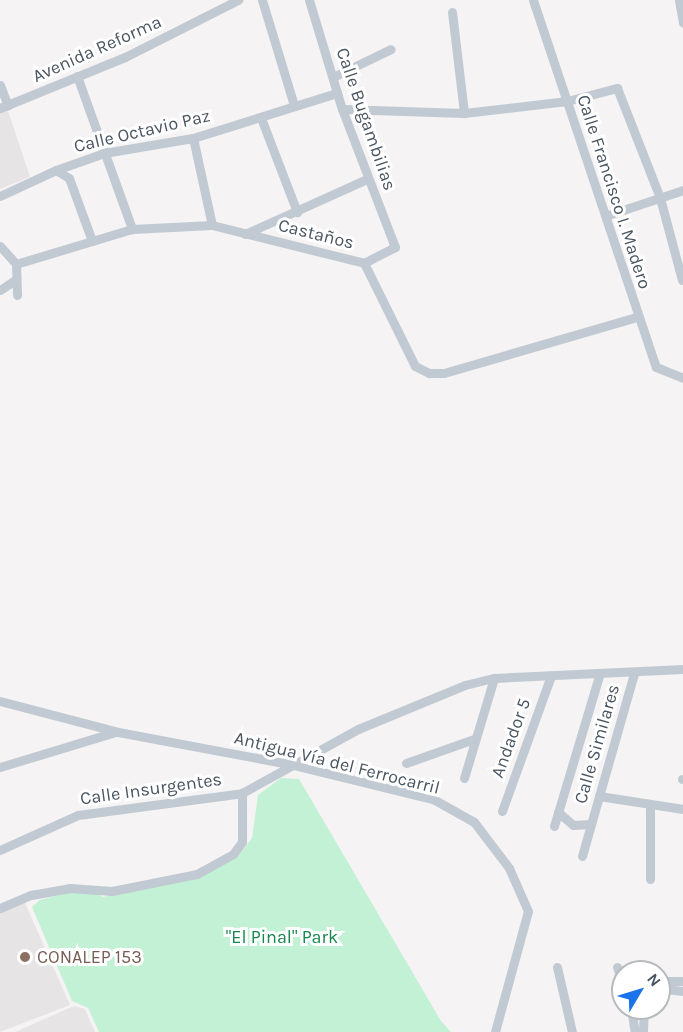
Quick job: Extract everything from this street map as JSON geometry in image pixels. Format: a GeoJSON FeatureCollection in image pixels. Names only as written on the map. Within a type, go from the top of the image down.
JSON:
{"type":"FeatureCollection","features":[{"type":"Feature","properties":{"kind":"street","name":"Avenida Reforma"},"geometry":{"type":"LineString","coordinates":[[4,107],[77,76],[238,0]]}},
{"type":"Feature","properties":{"kind":"street"},"geometry":{"type":"LineString","coordinates":[[262,0],[294,105]]}},
{"type":"Feature","properties":{"kind":"street","name":"Calle Bugambilias"},"geometry":{"type":"LineString","coordinates":[[309,0],[342,109],[395,247],[364,262]]}},
{"type":"Feature","properties":{"kind":"street","name":"Calle Francisco I. Madero"},"geometry":{"type":"LineString","coordinates":[[533,0],[608,215],[637,317],[656,367],[683,377]]}},
{"type":"Feature","properties":{"kind":"street"},"geometry":{"type":"LineString","coordinates":[[679,0],[683,23]]}},
{"type":"Feature","properties":{"kind":"street"},"geometry":{"type":"LineString","coordinates":[[452,12],[464,113]]}},
{"type":"Feature","properties":{"kind":"street"},"geometry":{"type":"LineString","coordinates":[[333,77],[391,49]]}},
{"type":"Feature","properties":{"kind":"street"},"geometry":{"type":"LineString","coordinates":[[77,76],[132,229]]}},
{"type":"Feature","properties":{"kind":"street"},"geometry":{"type":"LineString","coordinates":[[0,85],[4,107]]}},
{"type":"Feature","properties":{"kind":"street"},"geometry":{"type":"LineString","coordinates":[[342,109],[464,113],[567,101],[617,88],[660,198],[682,280]]}},
{"type":"Feature","properties":{"kind":"street","name":"Calle Octavio Paz"},"geometry":{"type":"LineString","coordinates":[[0,196],[56,170],[104,153],[193,138],[337,93]]}},
{"type":"Feature","properties":{"kind":"street"},"geometry":{"type":"LineString","coordinates":[[261,118],[297,212]]}},
{"type":"Feature","properties":{"kind":"street"},"geometry":{"type":"LineString","coordinates":[[193,138],[212,225]]}},
{"type":"Feature","properties":{"kind":"street"},"geometry":{"type":"LineString","coordinates":[[56,170],[69,178],[92,241]]}},
{"type":"Feature","properties":{"kind":"street"},"geometry":{"type":"LineString","coordinates":[[245,234],[368,179]]}},
{"type":"Feature","properties":{"kind":"street"},"geometry":{"type":"LineString","coordinates":[[608,215],[683,190]]}},
{"type":"Feature","properties":{"kind":"street","name":"Castaños"},"geometry":{"type":"LineString","coordinates":[[16,264],[132,229],[212,225],[364,262],[415,366],[429,373],[444,373],[637,317]]}},
{"type":"Feature","properties":{"kind":"street"},"geometry":{"type":"LineString","coordinates":[[0,246],[16,264],[17,295]]}},
{"type":"Feature","properties":{"kind":"street"},"geometry":{"type":"LineString","coordinates":[[0,290],[15,280]]}},
{"type":"Feature","properties":{"kind":"street"},"geometry":{"type":"LineString","coordinates":[[0,908],[31,895],[97,887],[112,891],[197,874],[232,854],[242,842],[242,793],[289,764],[369,725],[465,685],[494,678],[599,676],[683,669]]}},
{"type":"Feature","properties":{"kind":"street","name":"Calle Similares"},"geometry":{"type":"LineString","coordinates":[[582,856],[634,673]]}},
{"type":"Feature","properties":{"kind":"street","name":"Andador 5"},"geometry":{"type":"LineString","coordinates":[[502,811],[551,676]]}},
{"type":"Feature","properties":{"kind":"street"},"geometry":{"type":"LineString","coordinates":[[554,826],[599,676]]}},
{"type":"Feature","properties":{"kind":"street"},"geometry":{"type":"LineString","coordinates":[[464,778],[494,678]]}},
{"type":"Feature","properties":{"kind":"street","name":"Antigua Vía del Ferrocarril"},"geometry":{"type":"LineString","coordinates":[[0,701],[118,732],[289,764],[433,800],[474,822],[509,868],[528,911],[495,1032]]}},
{"type":"Feature","properties":{"kind":"street"},"geometry":{"type":"LineString","coordinates":[[0,767],[118,732]]}},
{"type":"Feature","properties":{"kind":"street"},"geometry":{"type":"LineString","coordinates":[[406,763],[474,739]]}},
{"type":"Feature","properties":{"kind":"street","name":"Calle Insurgentes"},"geometry":{"type":"LineString","coordinates":[[0,850],[78,815],[242,793]]}},
{"type":"Feature","properties":{"kind":"street"},"geometry":{"type":"LineString","coordinates":[[599,796],[650,806],[683,809]]}},
{"type":"Feature","properties":{"kind":"street"},"geometry":{"type":"LineString","coordinates":[[650,806],[650,879]]}},
{"type":"Feature","properties":{"kind":"street"},"geometry":{"type":"LineString","coordinates":[[558,812],[573,825],[591,824]]}},
{"type":"Feature","properties":{"kind":"street"},"geometry":{"type":"LineString","coordinates":[[557,967],[572,1032]]}},
{"type":"Feature","properties":{"kind":"shaded area"},"geometry":{"type":"Polygon","coordinates":[[[6,105],[30,177],[0,189],[0,108],[6,105]]]}},
{"type":"Feature","properties":{"kind":"shaded area","name":"CONALEP 153"},"geometry":{"type":"Polygon","coordinates":[[[25,903],[70,1005],[0,1032],[0,910],[25,903]]]}},
{"type":"Feature","properties":{"kind":"shaded area"},"geometry":{"type":"Polygon","coordinates":[[[74,1006],[85,1009],[95,1032],[15,1032],[74,1006]]]}},
{"type":"Feature","properties":{"kind":"green space","name":"\"El Pinal\" Park"},"geometry":{"type":"Polygon","coordinates":[[[281,778],[299,779],[441,1021],[451,1032],[99,1032],[88,1008],[72,1001],[32,907],[40,900],[71,892],[95,892],[103,897],[209,871],[244,849],[252,838],[258,795],[281,778]]]}},
{"type":"Feature","properties":{"kind":"place","name":"CONALEP 153"},"geometry":{"type":"Point","coordinates":[25,957]}}]}
